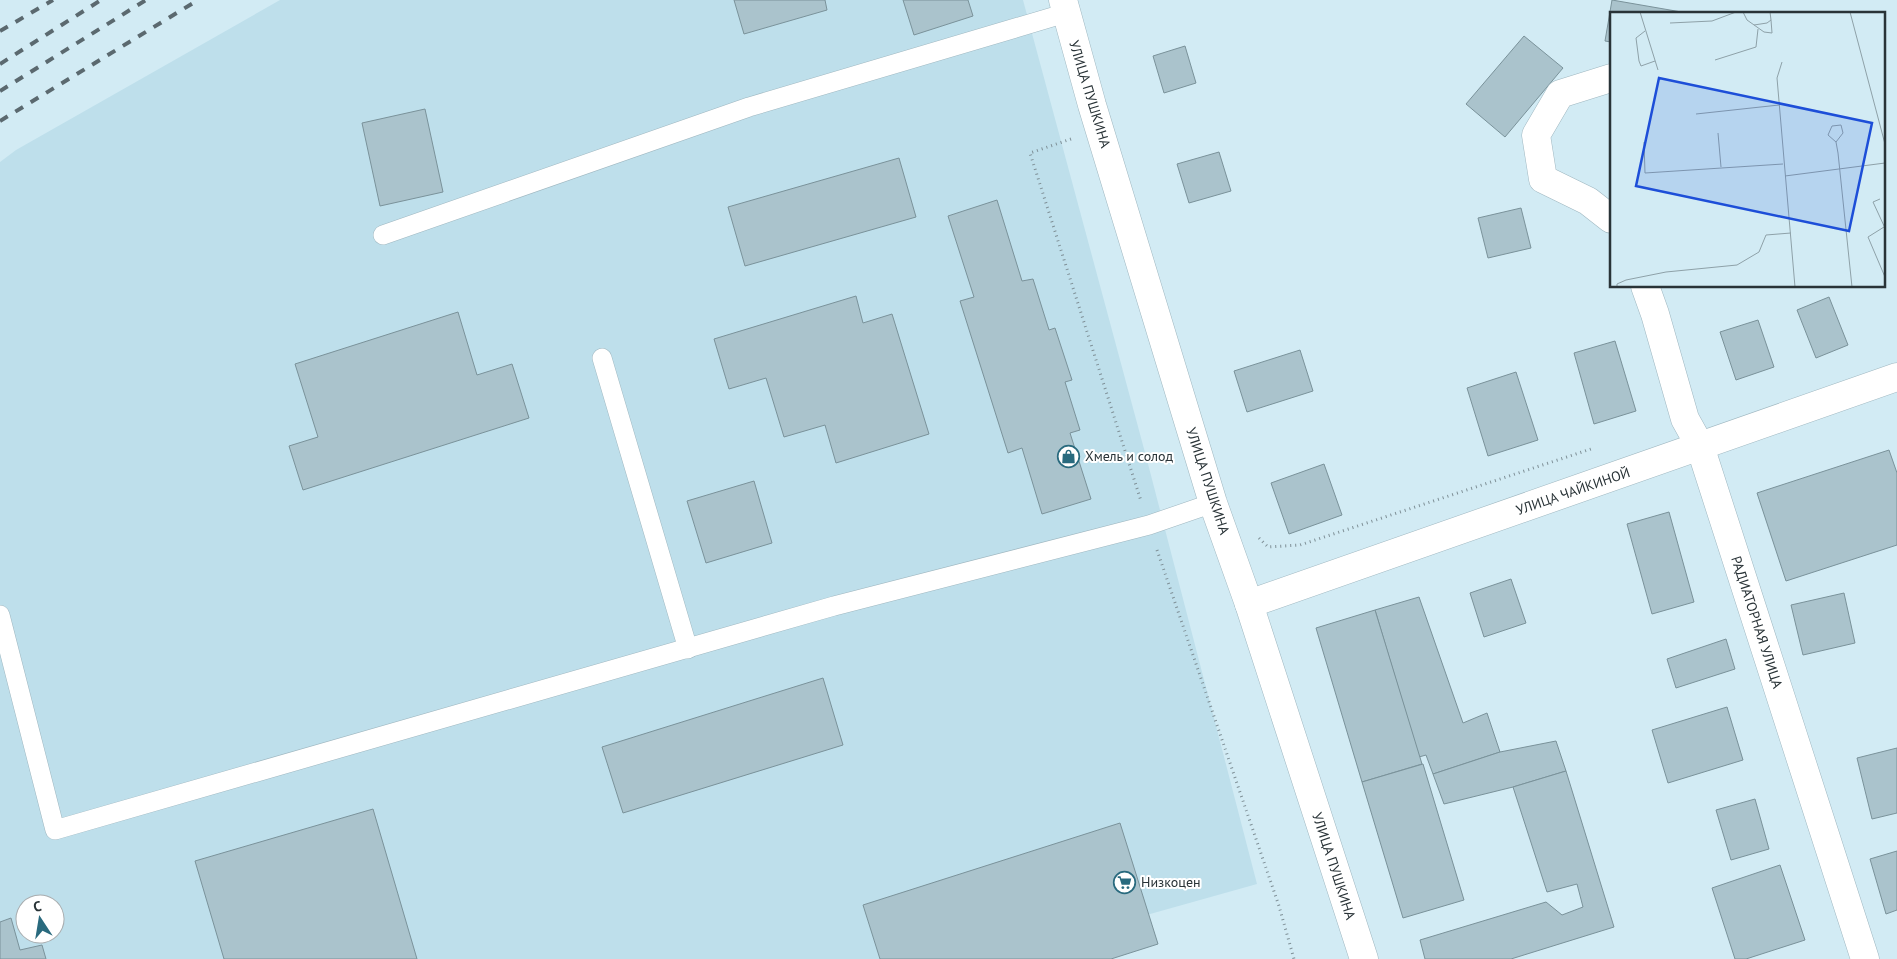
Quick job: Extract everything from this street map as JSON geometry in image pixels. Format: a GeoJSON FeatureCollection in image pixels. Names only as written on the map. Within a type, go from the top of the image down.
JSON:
{"type":"FeatureCollection","features":[{"type":"Feature","properties":{"kind":"street","name":"УЛИЦА ПУШКИНА"},"geometry":{"type":"LineString","coordinates":[[1064,6],[1092,105],[1213,504],[1249,604],[1364,959]]}},
{"type":"Feature","properties":{"kind":"street"},"geometry":{"type":"LineString","coordinates":[[1610,78],[1560,94],[1536,136],[1543,179],[1588,201],[1610,218]]}},
{"type":"Feature","properties":{"kind":"street","name":"РАДИАТОРНАЯ УЛИЦА"},"geometry":{"type":"LineString","coordinates":[[1646,288],[1685,418],[1700,446],[1866,959]]}},
{"type":"Feature","properties":{"kind":"street","name":"УЛИЦА ЧАЙКИНОЙ"},"geometry":{"type":"LineString","coordinates":[[1249,604],[1897,377]]}},
{"type":"Feature","properties":{"kind":"lane"},"geometry":{"type":"LineString","coordinates":[[382,235],[749,107],[1064,6]]}},
{"type":"Feature","properties":{"kind":"lane"},"geometry":{"type":"LineString","coordinates":[[602,358],[688,649]]}},
{"type":"Feature","properties":{"kind":"lane"},"geometry":{"type":"LineString","coordinates":[[0,615],[55,830],[834,606],[1149,525],[1213,504]]}},
{"type":"Feature","properties":{"kind":"path"},"geometry":{"type":"LineString","coordinates":[[1256,535],[1268,547],[1300,546],[1600,446]]}},
{"type":"Feature","properties":{"kind":"shaded area"},"geometry":{"type":"Polygon","coordinates":[[[280,0],[1023,0],[1147,460],[1257,884],[1029,948],[1031,959],[0,959],[0,162],[16,150],[280,0]]]}},
{"type":"Feature","properties":{"kind":"building"},"geometry":{"type":"Polygon","coordinates":[[[734,0],[825,0],[827,10],[744,34],[734,0]]]}},
{"type":"Feature","properties":{"kind":"building"},"geometry":{"type":"Polygon","coordinates":[[[903,0],[968,0],[973,16],[914,35],[903,0]]]}},
{"type":"Feature","properties":{"kind":"building"},"geometry":{"type":"Polygon","coordinates":[[[1612,0],[1681,12],[1610,12],[1610,42],[1605,41],[1612,0]]]}},
{"type":"Feature","properties":{"kind":"building"},"geometry":{"type":"Polygon","coordinates":[[[1524,36],[1563,68],[1505,137],[1466,104],[1524,36]]]}},
{"type":"Feature","properties":{"kind":"building"},"geometry":{"type":"Polygon","coordinates":[[[1185,46],[1196,83],[1164,93],[1153,56],[1185,46]]]}},
{"type":"Feature","properties":{"kind":"building"},"geometry":{"type":"Polygon","coordinates":[[[425,109],[443,192],[380,206],[362,123],[425,109]]]}},
{"type":"Feature","properties":{"kind":"building"},"geometry":{"type":"Polygon","coordinates":[[[1219,152],[1231,191],[1189,203],[1177,164],[1219,152]]]}},
{"type":"Feature","properties":{"kind":"building"},"geometry":{"type":"Polygon","coordinates":[[[899,158],[916,217],[745,266],[728,207],[899,158]]]}},
{"type":"Feature","properties":{"kind":"building"},"geometry":{"type":"Polygon","coordinates":[[[997,200],[1022,281],[1033,279],[1049,330],[1055,328],[1072,380],[1065,382],[1080,430],[1070,433],[1091,499],[1042,514],[1022,448],[1008,453],[960,301],[974,297],[948,216],[997,200]]]}},
{"type":"Feature","properties":{"kind":"building"},"geometry":{"type":"Polygon","coordinates":[[[1521,208],[1531,248],[1488,258],[1478,218],[1521,208]]]}},
{"type":"Feature","properties":{"kind":"building"},"geometry":{"type":"Polygon","coordinates":[[[856,296],[863,323],[892,314],[929,434],[836,463],[825,425],[784,437],[766,378],[729,389],[714,339],[856,296]]]}},
{"type":"Feature","properties":{"kind":"building"},"geometry":{"type":"Polygon","coordinates":[[[1829,297],[1848,345],[1816,358],[1797,310],[1829,297]]]}},
{"type":"Feature","properties":{"kind":"building"},"geometry":{"type":"Polygon","coordinates":[[[458,312],[477,375],[512,364],[529,418],[303,490],[289,446],[318,437],[295,364],[458,312]]]}},
{"type":"Feature","properties":{"kind":"building"},"geometry":{"type":"Polygon","coordinates":[[[1758,320],[1774,367],[1736,380],[1720,332],[1758,320]]]}},
{"type":"Feature","properties":{"kind":"building"},"geometry":{"type":"Polygon","coordinates":[[[1615,341],[1636,411],[1594,424],[1574,353],[1615,341]]]}},
{"type":"Feature","properties":{"kind":"building"},"geometry":{"type":"Polygon","coordinates":[[[1300,350],[1313,391],[1247,412],[1234,371],[1300,350]]]}},
{"type":"Feature","properties":{"kind":"building"},"geometry":{"type":"Polygon","coordinates":[[[1516,372],[1538,440],[1488,456],[1467,388],[1516,372]]]}},
{"type":"Feature","properties":{"kind":"building"},"geometry":{"type":"Polygon","coordinates":[[[1889,450],[1897,473],[1897,545],[1786,581],[1757,493],[1889,450]]]}},
{"type":"Feature","properties":{"kind":"building"},"geometry":{"type":"Polygon","coordinates":[[[1324,464],[1342,515],[1289,534],[1271,483],[1324,464]]]}},
{"type":"Feature","properties":{"kind":"building"},"geometry":{"type":"Polygon","coordinates":[[[754,481],[772,543],[706,563],[687,501],[754,481]]]}},
{"type":"Feature","properties":{"kind":"building"},"geometry":{"type":"Polygon","coordinates":[[[1669,512],[1694,602],[1652,614],[1627,524],[1669,512]]]}},
{"type":"Feature","properties":{"kind":"building"},"geometry":{"type":"Polygon","coordinates":[[[1511,579],[1526,623],[1484,637],[1470,593],[1511,579]]]}},
{"type":"Feature","properties":{"kind":"building"},"geometry":{"type":"Polygon","coordinates":[[[1844,593],[1855,643],[1803,655],[1791,605],[1844,593]]]}},
{"type":"Feature","properties":{"kind":"building"},"geometry":{"type":"Polygon","coordinates":[[[1419,597],[1463,723],[1487,713],[1500,752],[1433,774],[1426,755],[1419,757],[1375,610],[1419,597]]]}},
{"type":"Feature","properties":{"kind":"building"},"geometry":{"type":"Polygon","coordinates":[[[1375,610],[1422,764],[1362,782],[1316,628],[1375,610]]]}},
{"type":"Feature","properties":{"kind":"building"},"geometry":{"type":"Polygon","coordinates":[[[1726,639],[1735,669],[1676,688],[1667,659],[1726,639]]]}},
{"type":"Feature","properties":{"kind":"building"},"geometry":{"type":"Polygon","coordinates":[[[823,678],[843,745],[623,813],[602,747],[823,678]]]}},
{"type":"Feature","properties":{"kind":"building"},"geometry":{"type":"Polygon","coordinates":[[[1727,707],[1743,760],[1668,783],[1652,730],[1727,707]]]}},
{"type":"Feature","properties":{"kind":"building"},"geometry":{"type":"Polygon","coordinates":[[[1556,741],[1566,771],[1513,787],[1444,804],[1433,774],[1500,752],[1556,741]]]}},
{"type":"Feature","properties":{"kind":"building"},"geometry":{"type":"Polygon","coordinates":[[[1897,748],[1897,813],[1872,819],[1857,758],[1897,748]]]}},
{"type":"Feature","properties":{"kind":"building"},"geometry":{"type":"Polygon","coordinates":[[[1423,764],[1464,900],[1403,918],[1362,782],[1423,764]]]}},
{"type":"Feature","properties":{"kind":"building"},"geometry":{"type":"Polygon","coordinates":[[[1566,771],[1614,927],[1511,959],[1425,959],[1420,940],[1546,902],[1562,915],[1583,907],[1577,884],[1547,892],[1513,787],[1566,771]]]}},
{"type":"Feature","properties":{"kind":"building"},"geometry":{"type":"Polygon","coordinates":[[[1755,799],[1769,849],[1731,860],[1716,810],[1755,799]]]}},
{"type":"Feature","properties":{"kind":"building"},"geometry":{"type":"Polygon","coordinates":[[[373,809],[417,959],[224,959],[195,861],[373,809]]]}},
{"type":"Feature","properties":{"kind":"building"},"geometry":{"type":"Polygon","coordinates":[[[1120,823],[1158,944],[1111,959],[880,959],[863,905],[1120,823]]]}},
{"type":"Feature","properties":{"kind":"building"},"geometry":{"type":"Polygon","coordinates":[[[1897,851],[1897,910],[1886,914],[1870,859],[1897,851]]]}},
{"type":"Feature","properties":{"kind":"building"},"geometry":{"type":"Polygon","coordinates":[[[1780,865],[1805,940],[1746,959],[1735,959],[1712,888],[1780,865]]]}},
{"type":"Feature","properties":{"kind":"building"},"geometry":{"type":"Polygon","coordinates":[[[11,918],[15,932],[15,944],[18,944],[20,950],[42,945],[46,959],[0,959],[0,922],[11,918]]]}},
{"type":"Feature","properties":{"kind":"railway"},"geometry":{"type":"LineString","coordinates":[[0,31],[53,0]]}},
{"type":"Feature","properties":{"kind":"railway"},"geometry":{"type":"LineString","coordinates":[[0,64],[101,0]]}},
{"type":"Feature","properties":{"kind":"railway"},"geometry":{"type":"LineString","coordinates":[[0,91],[146,0]]}},
{"type":"Feature","properties":{"kind":"railway"},"geometry":{"type":"LineString","coordinates":[[0,121],[198,0]]}},
{"type":"Feature","properties":{"kind":"place","name":"Хмель и солод"},"geometry":{"type":"Point","coordinates":[1069,456]}},
{"type":"Feature","properties":{"kind":"place","name":"Низкоцен"},"geometry":{"type":"Point","coordinates":[1125,882]}}]}
